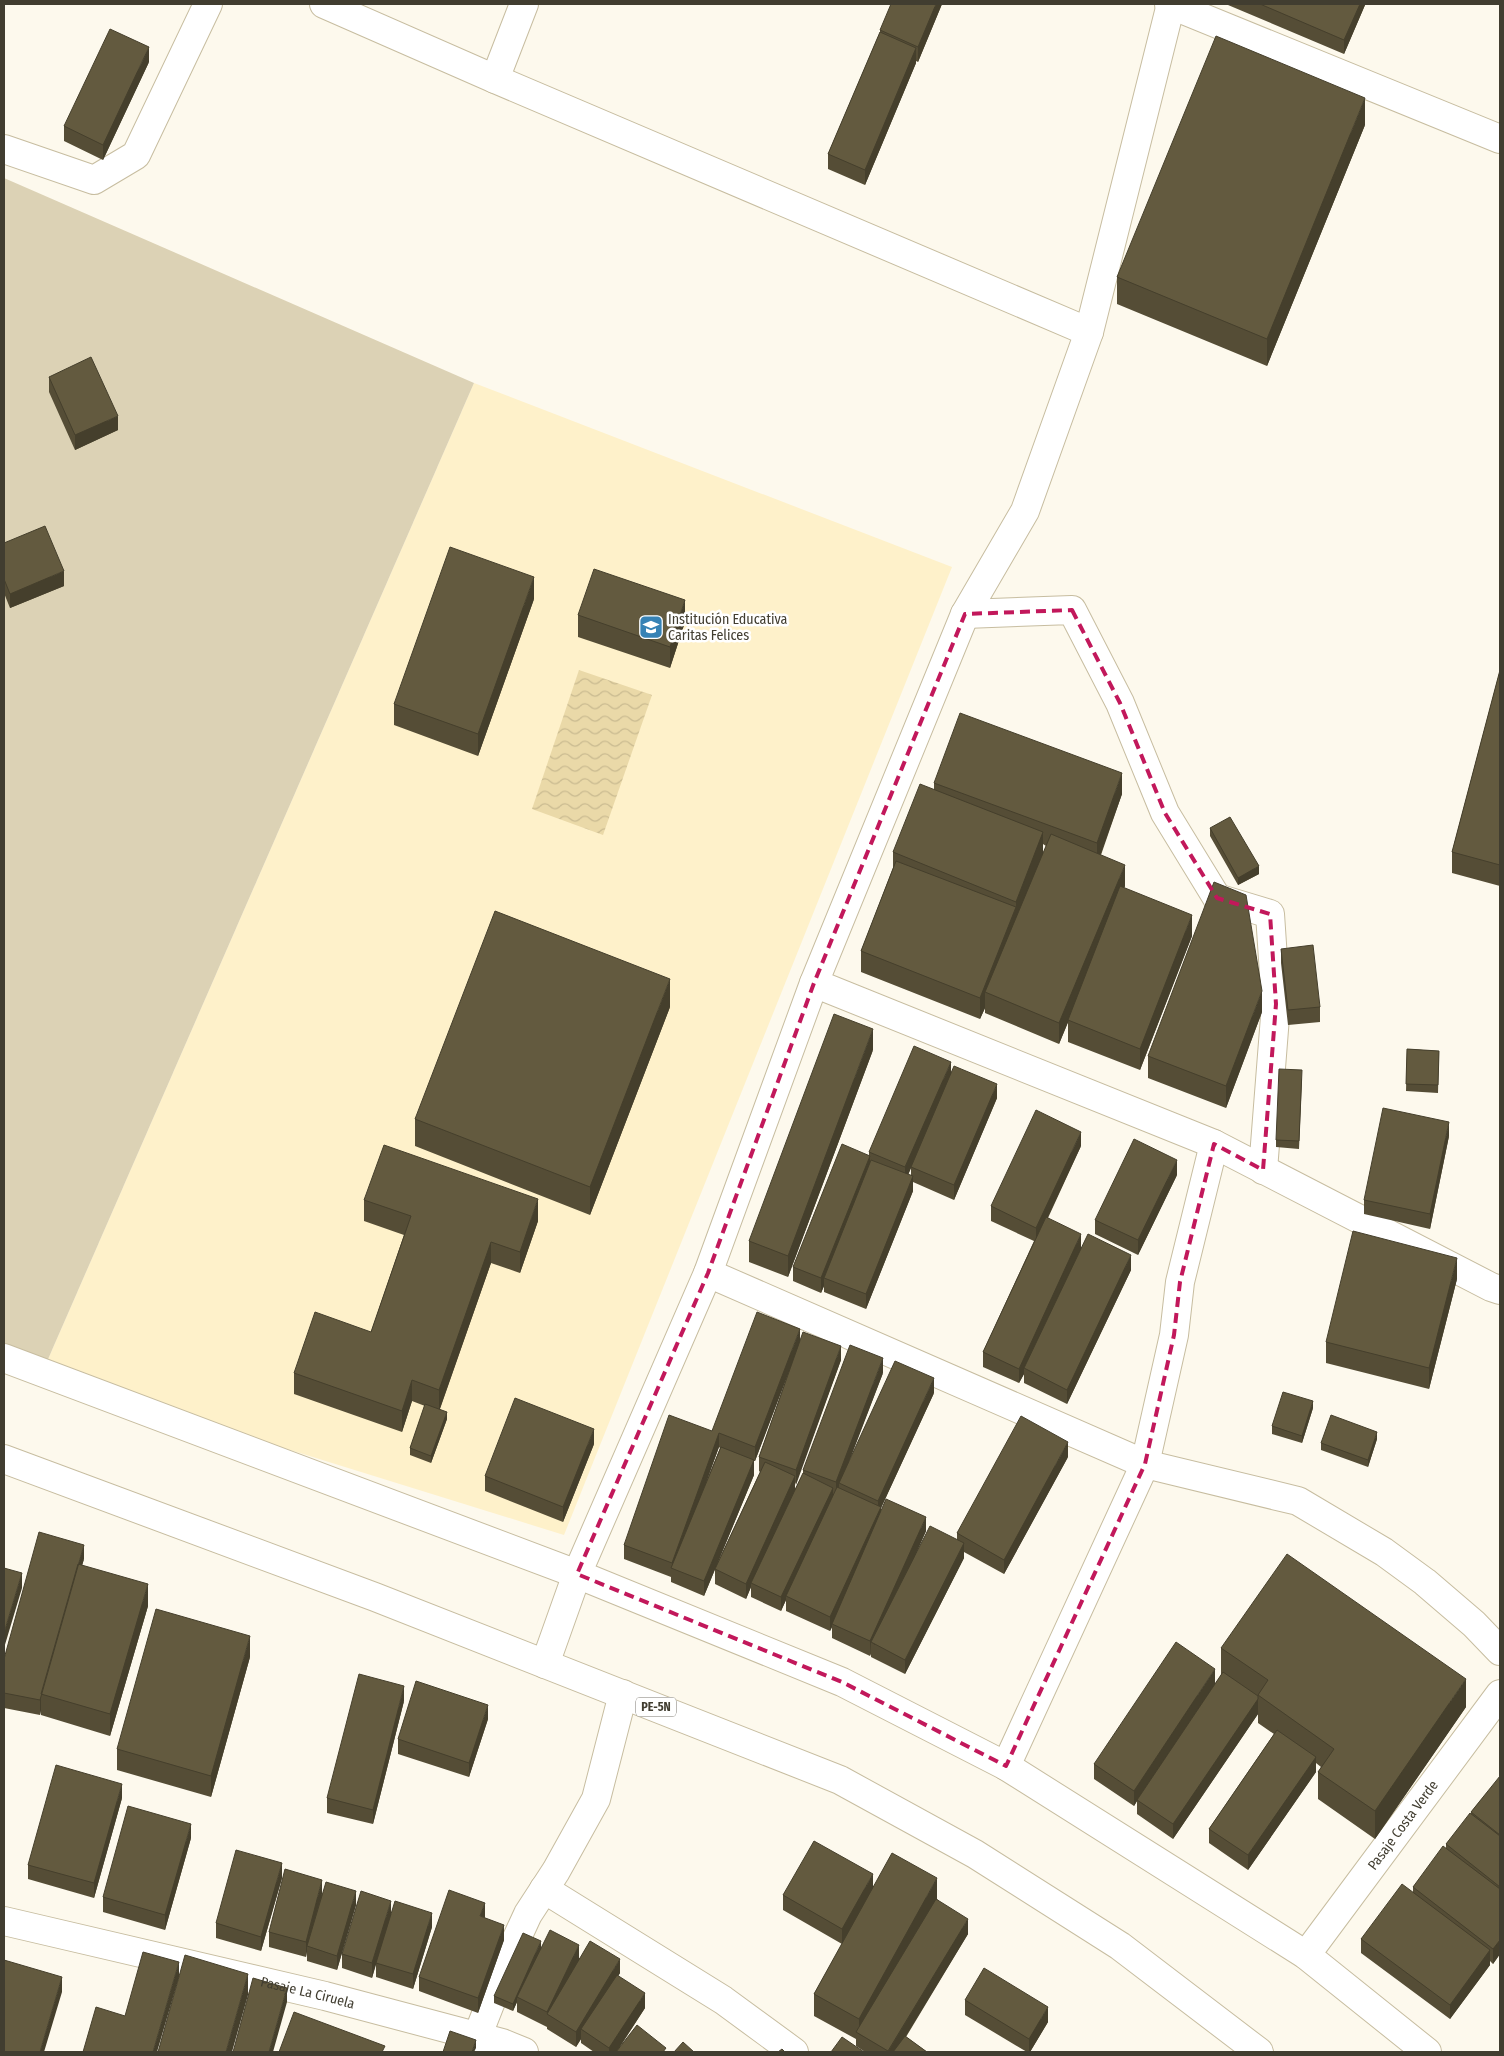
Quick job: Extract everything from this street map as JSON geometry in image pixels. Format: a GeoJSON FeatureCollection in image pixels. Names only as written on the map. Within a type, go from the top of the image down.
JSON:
{"type":"FeatureCollection","features":[{"type":"Feature","properties":{"kind":"main road"},"geometry":{"type":"LineString","coordinates":[[4,149],[94,180],[136,155],[208,4]]}},
{"type":"Feature","properties":{"kind":"main road"},"geometry":{"type":"LineString","coordinates":[[324,4],[495,79],[1089,332]]}},
{"type":"Feature","properties":{"kind":"main road"},"geometry":{"type":"LineString","coordinates":[[495,79],[524,4]]}},
{"type":"Feature","properties":{"kind":"main road"},"geometry":{"type":"LineString","coordinates":[[545,1664],[577,1574],[708,1273],[814,982],[965,614],[1025,511],[1089,332],[1170,4],[1500,139]]}},
{"type":"Feature","properties":{"kind":"main road"},"geometry":{"type":"LineString","coordinates":[[965,614],[1072,610],[1120,703],[1165,813],[1217,898],[1270,914],[1276,1004],[1263,1170]]}},
{"type":"Feature","properties":{"kind":"main road"},"geometry":{"type":"LineString","coordinates":[[814,982],[1214,1144],[1500,1290]]}},
{"type":"Feature","properties":{"kind":"main road"},"geometry":{"type":"LineString","coordinates":[[1006,1766],[1145,1464],[1174,1335],[1180,1282],[1214,1144]]}},
{"type":"Feature","properties":{"kind":"main road"},"geometry":{"type":"LineString","coordinates":[[708,1273],[1145,1464],[1298,1501],[1342,1525],[1384,1552],[1425,1582],[1474,1624],[1500,1651]]}},
{"type":"Feature","properties":{"kind":"main road"},"geometry":{"type":"LineString","coordinates":[[4,1358],[577,1574],[842,1682],[1006,1766],[1306,1955],[1427,2052]]}},
{"type":"Feature","properties":{"kind":"main road","name":"PE-5N"},"geometry":{"type":"LineString","coordinates":[[4,1459],[375,1597],[840,1780],[975,1854],[1120,1946],[1259,2052]]}},
{"type":"Feature","properties":{"kind":"main road"},"geometry":{"type":"LineString","coordinates":[[477,2037],[510,1953],[528,1914],[596,1799],[623,1694]]}},
{"type":"Feature","properties":{"kind":"main road","name":"Pasaje Costa Verde"},"geometry":{"type":"LineString","coordinates":[[1306,1955],[1500,1694]]}},
{"type":"Feature","properties":{"kind":"main road"},"geometry":{"type":"LineString","coordinates":[[544,1889],[723,2000],[794,2052]]}},
{"type":"Feature","properties":{"kind":"main road","name":"Pasaje La Ciruela"},"geometry":{"type":"LineString","coordinates":[[4,1921],[325,1996],[502,2044],[524,2052]]}},
{"type":"Feature","properties":{"kind":"highlighted area"},"geometry":{"type":"Polygon","coordinates":[[[1072,610],[1120,703],[1165,813],[1217,898],[1270,914],[1276,1004],[1263,1170],[1214,1144],[1180,1282],[1174,1335],[1145,1464],[1006,1766],[842,1682],[577,1574],[708,1273],[814,983],[965,614],[1072,610]]]}},
{"type":"Feature","properties":{"kind":"shaded area"},"geometry":{"type":"Polygon","coordinates":[[[4,178],[474,383],[42,1373],[4,1359],[4,178]]]}},
{"type":"Feature","properties":{"kind":"shaded area"},"geometry":{"type":"Polygon","coordinates":[[[474,383],[952,567],[564,1535],[42,1373],[474,383]]]}},
{"type":"Feature","properties":{"kind":"water"},"geometry":{"type":"Polygon","coordinates":[[[579,670],[652,695],[603,835],[532,809],[579,670]]]}},
{"type":"Feature","properties":{"kind":"building"},"geometry":{"type":"Polygon","coordinates":[[[891,4],[936,4],[918,47],[880,30],[891,4]]]}},
{"type":"Feature","properties":{"kind":"building"},"geometry":{"type":"Polygon","coordinates":[[[1260,4],[1360,4],[1344,40],[1260,4]]]}},
{"type":"Feature","properties":{"kind":"building"},"geometry":{"type":"Polygon","coordinates":[[[110,29],[149,47],[103,145],[64,126],[110,29]]]}},
{"type":"Feature","properties":{"kind":"building"},"geometry":{"type":"Polygon","coordinates":[[[880,32],[916,48],[865,170],[828,154],[880,32]]]}},
{"type":"Feature","properties":{"kind":"building"},"geometry":{"type":"Polygon","coordinates":[[[1216,36],[1365,98],[1267,339],[1117,277],[1216,36]]]}},
{"type":"Feature","properties":{"kind":"building"},"geometry":{"type":"Polygon","coordinates":[[[91,357],[118,416],[75,435],[49,377],[91,357]]]}},
{"type":"Feature","properties":{"kind":"building"},"geometry":{"type":"Polygon","coordinates":[[[45,526],[64,571],[10,594],[4,579],[4,543],[45,526]]]}},
{"type":"Feature","properties":{"kind":"building"},"geometry":{"type":"Polygon","coordinates":[[[450,547],[534,577],[478,734],[394,704],[450,547]]]}},
{"type":"Feature","properties":{"kind":"building"},"geometry":{"type":"Polygon","coordinates":[[[594,569],[685,600],[670,647],[578,615],[594,569]]]}},
{"type":"Feature","properties":{"kind":"building"},"geometry":{"type":"Polygon","coordinates":[[[1500,670],[1500,865],[1452,852],[1500,670]]]}},
{"type":"Feature","properties":{"kind":"building"},"geometry":{"type":"Polygon","coordinates":[[[960,713],[1122,773],[1097,843],[934,783],[960,713]]]}},
{"type":"Feature","properties":{"kind":"building"},"geometry":{"type":"Polygon","coordinates":[[[920,784],[1043,832],[1016,902],[893,852],[920,784]]]}},
{"type":"Feature","properties":{"kind":"building"},"geometry":{"type":"Polygon","coordinates":[[[1230,817],[1259,866],[1238,878],[1210,828],[1230,817]]]}},
{"type":"Feature","properties":{"kind":"building"},"geometry":{"type":"Polygon","coordinates":[[[1051,834],[1125,865],[1059,1023],[985,992],[1051,834]]]}},
{"type":"Feature","properties":{"kind":"building"},"geometry":{"type":"Polygon","coordinates":[[[896,861],[1016,907],[980,998],[861,951],[896,861]]]}},
{"type":"Feature","properties":{"kind":"building"},"geometry":{"type":"Polygon","coordinates":[[[1214,882],[1246,895],[1262,991],[1226,1086],[1148,1056],[1214,882]]]}},
{"type":"Feature","properties":{"kind":"building"},"geometry":{"type":"Polygon","coordinates":[[[1120,886],[1192,915],[1140,1049],[1068,1020],[1120,886]]]}},
{"type":"Feature","properties":{"kind":"building"},"geometry":{"type":"Polygon","coordinates":[[[495,911],[670,979],[590,1187],[415,1119],[495,911]]]}},
{"type":"Feature","properties":{"kind":"building"},"geometry":{"type":"Polygon","coordinates":[[[1313,945],[1320,1007],[1288,1010],[1281,949],[1313,945]]]}},
{"type":"Feature","properties":{"kind":"building"},"geometry":{"type":"Polygon","coordinates":[[[834,1014],[873,1029],[788,1256],[749,1241],[834,1014]]]}},
{"type":"Feature","properties":{"kind":"building"},"geometry":{"type":"Polygon","coordinates":[[[914,1046],[951,1062],[905,1167],[869,1152],[914,1046]]]}},
{"type":"Feature","properties":{"kind":"building"},"geometry":{"type":"Polygon","coordinates":[[[1407,1049],[1439,1051],[1438,1085],[1406,1084],[1407,1049]]]}},
{"type":"Feature","properties":{"kind":"building"},"geometry":{"type":"Polygon","coordinates":[[[954,1066],[997,1084],[954,1185],[911,1167],[954,1066]]]}},
{"type":"Feature","properties":{"kind":"building"},"geometry":{"type":"Polygon","coordinates":[[[1279,1069],[1302,1070],[1299,1141],[1276,1140],[1279,1069]]]}},
{"type":"Feature","properties":{"kind":"building"},"geometry":{"type":"Polygon","coordinates":[[[1383,1108],[1449,1122],[1430,1214],[1364,1200],[1383,1108]]]}},
{"type":"Feature","properties":{"kind":"building"},"geometry":{"type":"Polygon","coordinates":[[[1036,1110],[1081,1132],[1036,1228],[991,1206],[1036,1110]]]}},
{"type":"Feature","properties":{"kind":"building"},"geometry":{"type":"Polygon","coordinates":[[[1134,1139],[1177,1160],[1138,1240],[1095,1220],[1134,1139]]]}},
{"type":"Feature","properties":{"kind":"building"},"geometry":{"type":"Polygon","coordinates":[[[842,1144],[870,1156],[821,1278],[793,1267],[842,1144]]]}},
{"type":"Feature","properties":{"kind":"building"},"geometry":{"type":"Polygon","coordinates":[[[384,1145],[538,1199],[520,1252],[491,1242],[439,1390],[412,1380],[402,1411],[294,1373],[315,1312],[371,1332],[411,1216],[364,1200],[384,1145]]]}},
{"type":"Feature","properties":{"kind":"building"},"geometry":{"type":"Polygon","coordinates":[[[871,1160],[913,1176],[866,1294],[824,1278],[871,1160]]]}},
{"type":"Feature","properties":{"kind":"building"},"geometry":{"type":"Polygon","coordinates":[[[1046,1217],[1081,1234],[1019,1369],[983,1352],[1046,1217]]]}},
{"type":"Feature","properties":{"kind":"building"},"geometry":{"type":"Polygon","coordinates":[[[1353,1231],[1457,1258],[1429,1368],[1326,1342],[1353,1231]]]}},
{"type":"Feature","properties":{"kind":"building"},"geometry":{"type":"Polygon","coordinates":[[[1088,1234],[1131,1255],[1067,1390],[1024,1368],[1088,1234]]]}},
{"type":"Feature","properties":{"kind":"building"},"geometry":{"type":"Polygon","coordinates":[[[757,1312],[800,1329],[755,1447],[719,1433],[672,1563],[624,1545],[669,1415],[712,1431],[757,1312]]]}},
{"type":"Feature","properties":{"kind":"building"},"geometry":{"type":"Polygon","coordinates":[[[803,1332],[841,1346],[796,1470],[759,1457],[803,1332]]]}},
{"type":"Feature","properties":{"kind":"building"},"geometry":{"type":"Polygon","coordinates":[[[850,1345],[883,1358],[836,1482],[803,1470],[850,1345]]]}},
{"type":"Feature","properties":{"kind":"building"},"geometry":{"type":"Polygon","coordinates":[[[895,1361],[934,1378],[878,1501],[839,1483],[895,1361]]]}},
{"type":"Feature","properties":{"kind":"building"},"geometry":{"type":"Polygon","coordinates":[[[1283,1392],[1313,1401],[1302,1436],[1272,1426],[1283,1392]]]}},
{"type":"Feature","properties":{"kind":"building"},"geometry":{"type":"Polygon","coordinates":[[[515,1398],[594,1429],[563,1507],[485,1476],[515,1398]]]}},
{"type":"Feature","properties":{"kind":"building"},"geometry":{"type":"Polygon","coordinates":[[[425,1404],[447,1412],[431,1456],[410,1448],[425,1404]]]}},
{"type":"Feature","properties":{"kind":"building"},"geometry":{"type":"Polygon","coordinates":[[[1331,1415],[1377,1432],[1368,1460],[1321,1443],[1331,1415]]]}},
{"type":"Feature","properties":{"kind":"building"},"geometry":{"type":"Polygon","coordinates":[[[1021,1416],[1068,1442],[1004,1560],[957,1533],[1021,1416]]]}},
{"type":"Feature","properties":{"kind":"building"},"geometry":{"type":"Polygon","coordinates":[[[721,1447],[754,1460],[704,1581],[671,1568],[721,1447]]]}},
{"type":"Feature","properties":{"kind":"building"},"geometry":{"type":"Polygon","coordinates":[[[765,1462],[795,1476],[746,1584],[715,1569],[765,1462]]]}},
{"type":"Feature","properties":{"kind":"building"},"geometry":{"type":"Polygon","coordinates":[[[803,1473],[833,1488],[781,1597],[751,1583],[803,1473]]]}},
{"type":"Feature","properties":{"kind":"building"},"geometry":{"type":"Polygon","coordinates":[[[837,1487],[881,1507],[830,1617],[786,1596],[837,1487]]]}},
{"type":"Feature","properties":{"kind":"building"},"geometry":{"type":"Polygon","coordinates":[[[886,1499],[926,1517],[870,1641],[832,1624],[886,1499]]]}},
{"type":"Feature","properties":{"kind":"building"},"geometry":{"type":"Polygon","coordinates":[[[930,1526],[964,1543],[905,1660],[871,1642],[930,1526]]]}},
{"type":"Feature","properties":{"kind":"building"},"geometry":{"type":"Polygon","coordinates":[[[39,1532],[84,1545],[40,1700],[4,1693],[4,1659],[39,1532]]]}},
{"type":"Feature","properties":{"kind":"building"},"geometry":{"type":"Polygon","coordinates":[[[1287,1554],[1466,1679],[1375,1811],[1318,1772],[1334,1749],[1258,1695],[1268,1680],[1221,1648],[1287,1554]]]}},
{"type":"Feature","properties":{"kind":"building"},"geometry":{"type":"Polygon","coordinates":[[[78,1564],[148,1584],[110,1714],[41,1694],[78,1564]]]}},
{"type":"Feature","properties":{"kind":"building"},"geometry":{"type":"Polygon","coordinates":[[[4,1568],[22,1573],[4,1633],[4,1568]]]}},
{"type":"Feature","properties":{"kind":"building"},"geometry":{"type":"Polygon","coordinates":[[[156,1609],[250,1636],[211,1776],[117,1749],[156,1609]]]}},
{"type":"Feature","properties":{"kind":"building"},"geometry":{"type":"Polygon","coordinates":[[[1176,1642],[1215,1669],[1134,1791],[1094,1764],[1176,1642]]]}},
{"type":"Feature","properties":{"kind":"building"},"geometry":{"type":"Polygon","coordinates":[[[1223,1672],[1258,1696],[1258,1699],[1173,1824],[1137,1800],[1223,1672]]]}},
{"type":"Feature","properties":{"kind":"building"},"geometry":{"type":"Polygon","coordinates":[[[359,1674],[404,1686],[373,1810],[327,1798],[359,1674]]]}},
{"type":"Feature","properties":{"kind":"building"},"geometry":{"type":"Polygon","coordinates":[[[416,1681],[488,1705],[469,1763],[398,1739],[416,1681]]]}},
{"type":"Feature","properties":{"kind":"building"},"geometry":{"type":"Polygon","coordinates":[[[1277,1730],[1316,1757],[1248,1855],[1209,1829],[1277,1730]]]}},
{"type":"Feature","properties":{"kind":"building"},"geometry":{"type":"Polygon","coordinates":[[[56,1765],[122,1784],[94,1883],[28,1865],[56,1765]]]}},
{"type":"Feature","properties":{"kind":"building"},"geometry":{"type":"Polygon","coordinates":[[[1500,1776],[1500,1835],[1471,1812],[1500,1776]]]}},
{"type":"Feature","properties":{"kind":"building"},"geometry":{"type":"Polygon","coordinates":[[[128,1806],[191,1824],[165,1915],[103,1897],[128,1806]]]}},
{"type":"Feature","properties":{"kind":"building"},"geometry":{"type":"Polygon","coordinates":[[[1470,1813],[1500,1836],[1500,1887],[1446,1844],[1470,1813]]]}},
{"type":"Feature","properties":{"kind":"building"},"geometry":{"type":"Polygon","coordinates":[[[814,1841],[873,1874],[842,1929],[783,1895],[814,1841]]]}},
{"type":"Feature","properties":{"kind":"building"},"geometry":{"type":"Polygon","coordinates":[[[1443,1846],[1500,1889],[1500,1940],[1493,1949],[1413,1887],[1443,1846]]]}},
{"type":"Feature","properties":{"kind":"building"},"geometry":{"type":"Polygon","coordinates":[[[236,1850],[282,1863],[261,1937],[216,1923],[236,1850]]]}},
{"type":"Feature","properties":{"kind":"building"},"geometry":{"type":"Polygon","coordinates":[[[892,1853],[937,1878],[859,2019],[814,1994],[892,1853]]]}},
{"type":"Feature","properties":{"kind":"building"},"geometry":{"type":"Polygon","coordinates":[[[285,1869],[322,1880],[306,1942],[269,1932],[285,1869]]]}},
{"type":"Feature","properties":{"kind":"building"},"geometry":{"type":"Polygon","coordinates":[[[326,1882],[356,1891],[337,1956],[307,1946],[326,1882]]]}},
{"type":"Feature","properties":{"kind":"building"},"geometry":{"type":"Polygon","coordinates":[[[1402,1884],[1490,1950],[1450,2005],[1361,1939],[1402,1884]]]}},
{"type":"Feature","properties":{"kind":"building"},"geometry":{"type":"Polygon","coordinates":[[[449,1890],[485,1903],[480,1916],[504,1925],[478,1998],[419,1977],[449,1890]]]}},
{"type":"Feature","properties":{"kind":"building"},"geometry":{"type":"Polygon","coordinates":[[[361,1891],[391,1901],[372,1963],[342,1954],[361,1891]]]}},
{"type":"Feature","properties":{"kind":"building"},"geometry":{"type":"Polygon","coordinates":[[[936,1899],[968,1919],[888,2051],[856,2032],[936,1899]]]}},
{"type":"Feature","properties":{"kind":"building"},"geometry":{"type":"Polygon","coordinates":[[[395,1901],[432,1913],[413,1974],[376,1963],[395,1901]]]}},
{"type":"Feature","properties":{"kind":"building"},"geometry":{"type":"Polygon","coordinates":[[[550,1930],[579,1945],[547,2012],[517,1997],[550,1930]]]}},
{"type":"Feature","properties":{"kind":"building"},"geometry":{"type":"Polygon","coordinates":[[[523,1933],[541,1941],[513,2004],[494,1996],[523,1933]]]}},
{"type":"Feature","properties":{"kind":"building"},"geometry":{"type":"Polygon","coordinates":[[[590,1941],[620,1959],[576,2032],[547,2014],[590,1941]]]}},
{"type":"Feature","properties":{"kind":"building"},"geometry":{"type":"Polygon","coordinates":[[[143,1952],[179,1962],[153,2052],[83,2052],[96,2007],[125,2016],[143,1952]]]}},
{"type":"Feature","properties":{"kind":"building"},"geometry":{"type":"Polygon","coordinates":[[[185,1955],[248,1974],[226,2052],[158,2052],[185,1955]]]}},
{"type":"Feature","properties":{"kind":"building"},"geometry":{"type":"Polygon","coordinates":[[[4,1960],[62,1977],[40,2052],[4,2052],[4,1960]]]}},
{"type":"Feature","properties":{"kind":"building"},"geometry":{"type":"Polygon","coordinates":[[[984,1968],[1048,2007],[1029,2039],[965,2000],[984,1968]]]}},
{"type":"Feature","properties":{"kind":"building"},"geometry":{"type":"Polygon","coordinates":[[[617,1975],[645,1993],[609,2048],[581,2029],[617,1975]]]}},
{"type":"Feature","properties":{"kind":"building"},"geometry":{"type":"Polygon","coordinates":[[[253,1978],[287,1988],[269,2052],[233,2052],[253,1978]]]}},
{"type":"Feature","properties":{"kind":"building"},"geometry":{"type":"Polygon","coordinates":[[[294,2012],[385,2046],[382,2052],[279,2052],[294,2012]]]}},
{"type":"Feature","properties":{"kind":"building"},"geometry":{"type":"Polygon","coordinates":[[[637,2025],[666,2048],[663,2052],[616,2052],[637,2025]]]}},
{"type":"Feature","properties":{"kind":"building"},"geometry":{"type":"Polygon","coordinates":[[[450,2031],[476,2040],[472,2052],[443,2052],[450,2031]]]}},
{"type":"Feature","properties":{"kind":"building"},"geometry":{"type":"Polygon","coordinates":[[[905,2036],[927,2052],[893,2052],[905,2036]]]}},
{"type":"Feature","properties":{"kind":"building"},"geometry":{"type":"Polygon","coordinates":[[[842,2037],[864,2052],[831,2052],[842,2037]]]}},
{"type":"Feature","properties":{"kind":"building"},"geometry":{"type":"Polygon","coordinates":[[[683,2042],[694,2052],[674,2052],[683,2042]]]}},
{"type":"Feature","properties":{"kind":"place","name":"Institución Educativa Caritas Felices"},"geometry":{"type":"Point","coordinates":[651,627]}}]}
